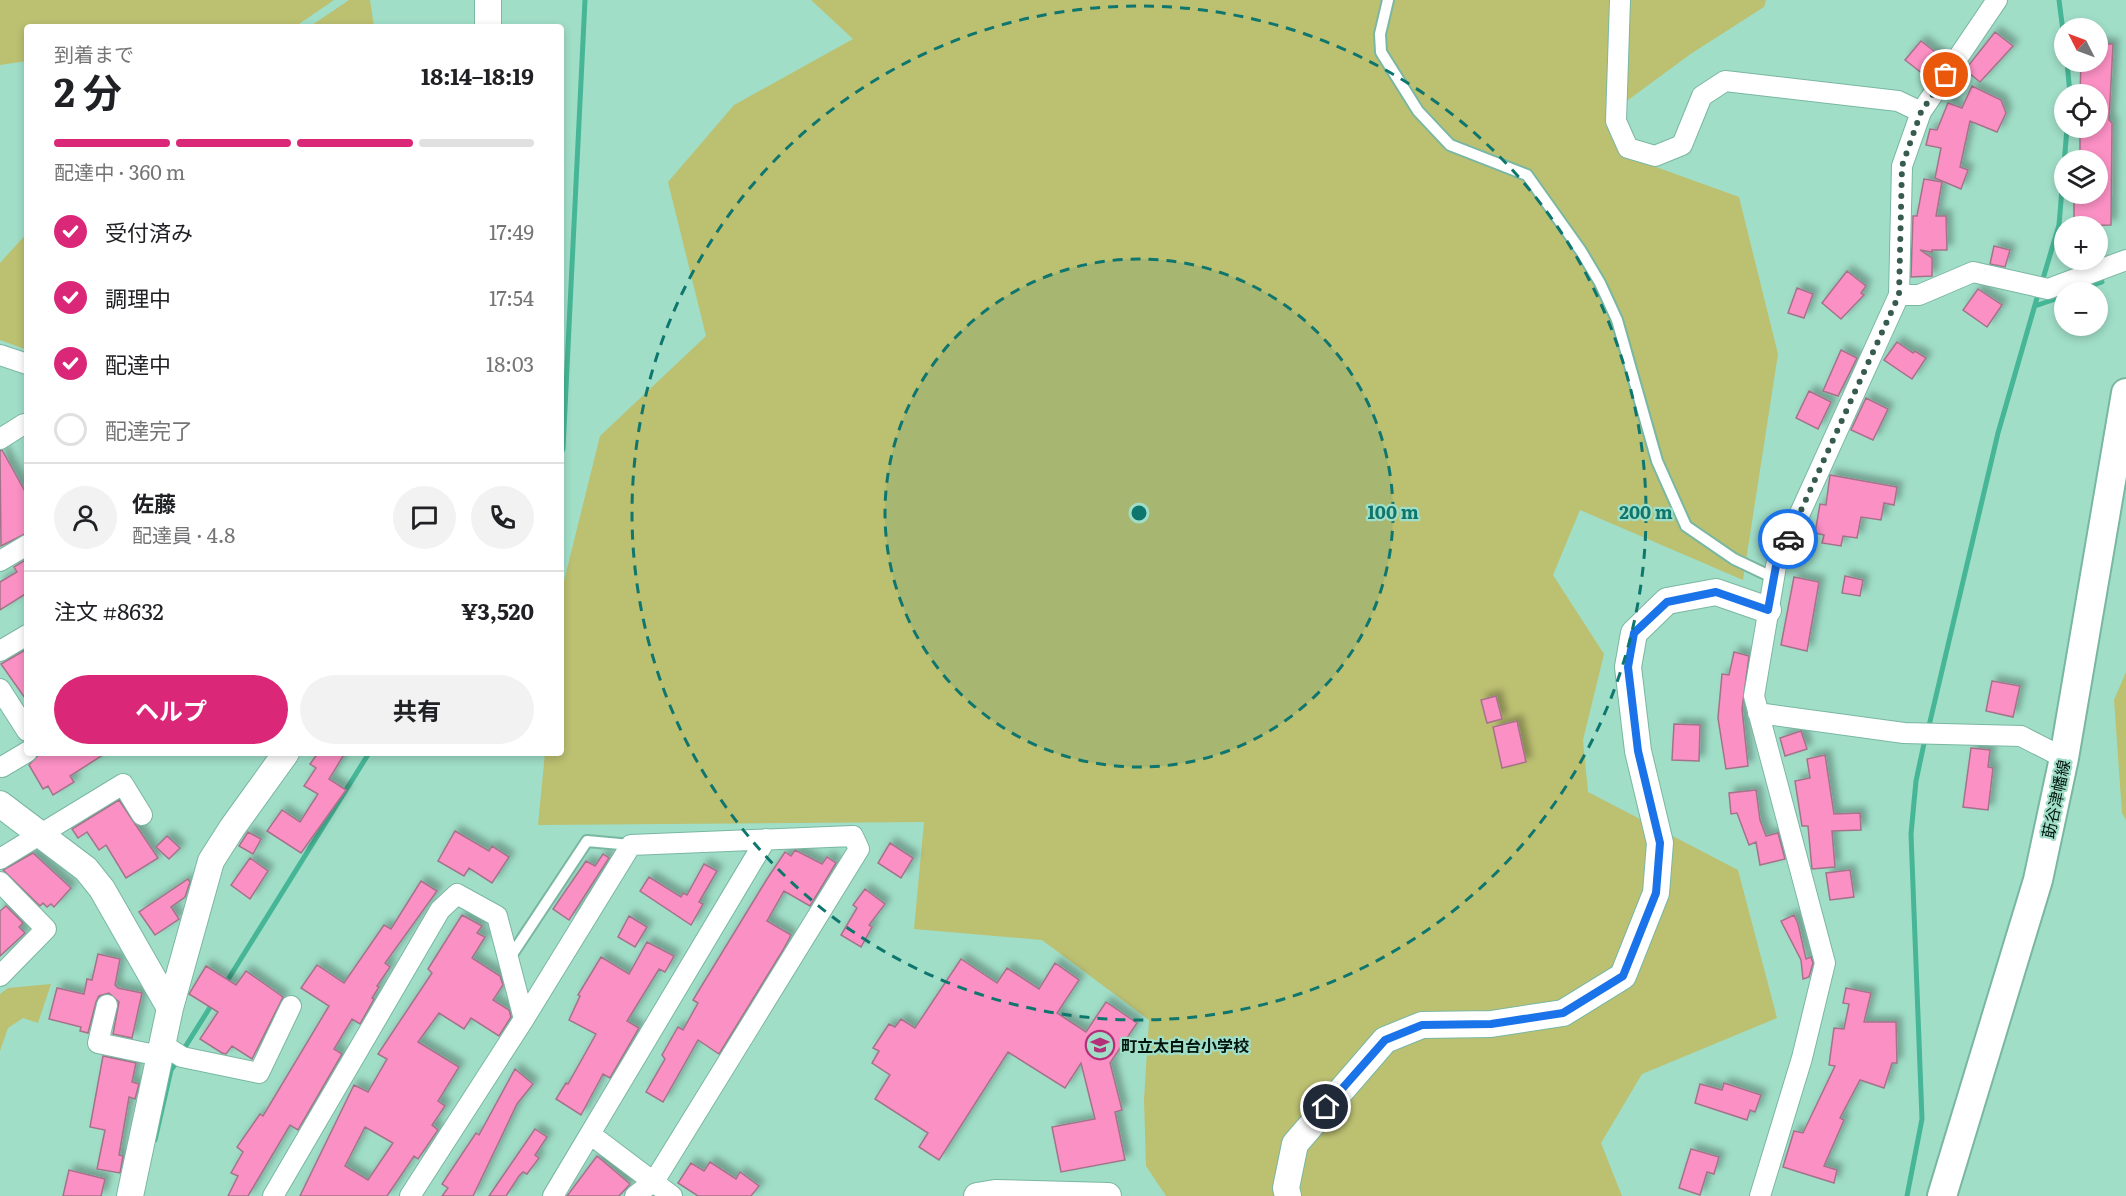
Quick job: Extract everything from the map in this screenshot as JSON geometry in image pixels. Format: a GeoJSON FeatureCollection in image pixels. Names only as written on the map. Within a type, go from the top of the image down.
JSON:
{"type":"FeatureCollection","features":[{"type":"Feature","properties":{"kind":"main road","name":"莇谷津幡線"},"geometry":{"type":"LineString","coordinates":[[1942,1196],[2038,880],[2064,758],[2126,393]]}},
{"type":"Feature","properties":{"kind":"street"},"geometry":{"type":"LineString","coordinates":[[488,0],[488,24]]}},
{"type":"Feature","properties":{"kind":"street"},"geometry":{"type":"LineString","coordinates":[[1620,0],[1616,122],[1628,148],[1655,156],[1682,145],[1702,96],[1725,81],[1898,101],[1921,112]]}},
{"type":"Feature","properties":{"kind":"street"},"geometry":{"type":"LineString","coordinates":[[1760,1196],[1802,1058],[1825,963],[1754,696],[1776,566],[1899,295],[1902,166],[1921,112],[1997,0]]}},
{"type":"Feature","properties":{"kind":"street"},"geometry":{"type":"LineString","coordinates":[[1899,295],[1919,295],[1973,272],[2048,289],[2126,260]]}},
{"type":"Feature","properties":{"kind":"street"},"geometry":{"type":"LineString","coordinates":[[0,355],[24,363]]}},
{"type":"Feature","properties":{"kind":"street"},"geometry":{"type":"LineString","coordinates":[[0,439],[24,424]]}},
{"type":"Feature","properties":{"kind":"street"},"geometry":{"type":"LineString","coordinates":[[0,561],[24,547]]}},
{"type":"Feature","properties":{"kind":"street"},"geometry":{"type":"LineString","coordinates":[[1288,1196],[1286,1188],[1295,1144],[1385,1040],[1422,1025],[1491,1024],[1563,1013],[1623,976],[1656,893],[1660,843],[1638,751],[1628,667],[1634,633],[1667,602],[1716,592],[1768,610]]}},
{"type":"Feature","properties":{"kind":"street"},"geometry":{"type":"LineString","coordinates":[[0,651],[24,637]]}},
{"type":"Feature","properties":{"kind":"street"},"geometry":{"type":"LineString","coordinates":[[0,689],[24,726]]}},
{"type":"Feature","properties":{"kind":"street"},"geometry":{"type":"LineString","coordinates":[[1758,713],[1904,733],[2021,736],[2064,758]]}},
{"type":"Feature","properties":{"kind":"street"},"geometry":{"type":"LineString","coordinates":[[2,767],[24,754]]}},
{"type":"Feature","properties":{"kind":"street"},"geometry":{"type":"LineString","coordinates":[[130,1196],[170,1053],[170,1008],[211,861],[283,756]]}},
{"type":"Feature","properties":{"kind":"street"},"geometry":{"type":"LineString","coordinates":[[0,859],[123,784],[142,815]]}},
{"type":"Feature","properties":{"kind":"street"},"geometry":{"type":"LineString","coordinates":[[0,804],[86,869],[102,889],[170,1008]]}},
{"type":"Feature","properties":{"kind":"street"},"geometry":{"type":"LineString","coordinates":[[410,1196],[524,1019],[631,845],[853,836],[859,849],[655,1180],[635,1196]]}},
{"type":"Feature","properties":{"kind":"street"},"geometry":{"type":"LineString","coordinates":[[553,1196],[766,840]]}},
{"type":"Feature","properties":{"kind":"street"},"geometry":{"type":"LineString","coordinates":[[0,882],[46,929],[0,976]]}},
{"type":"Feature","properties":{"kind":"street"},"geometry":{"type":"LineString","coordinates":[[273,1196],[440,910],[458,894],[496,916],[524,1019]]}},
{"type":"Feature","properties":{"kind":"street"},"geometry":{"type":"LineString","coordinates":[[107,1005],[98,1043],[170,1053],[259,1072],[291,1006]]}},
{"type":"Feature","properties":{"kind":"street"},"geometry":{"type":"LineString","coordinates":[[590,1134],[655,1180],[672,1196]]}},
{"type":"Feature","properties":{"kind":"street"},"geometry":{"type":"LineString","coordinates":[[977,1196],[995,1192],[1108,1196]]}},
{"type":"Feature","properties":{"kind":"lane"},"geometry":{"type":"LineString","coordinates":[[1388,0],[1380,34],[1381,52],[1418,111],[1450,145],[1527,174],[1581,251],[1600,283],[1617,320],[1657,461],[1686,526],[1734,559],[1774,578]]}},
{"type":"Feature","properties":{"kind":"lane"},"geometry":{"type":"LineString","coordinates":[[508,960],[587,841],[631,845]]}},
{"type":"Feature","properties":{"kind":"green space"},"geometry":{"type":"Polygon","coordinates":[[[0,0],[334,0],[299,24],[24,24],[24,61],[0,65],[0,0]]]}},
{"type":"Feature","properties":{"kind":"green space"},"geometry":{"type":"Polygon","coordinates":[[[349,0],[370,0],[374,24],[313,24],[349,0]]]}},
{"type":"Feature","properties":{"kind":"green space"},"geometry":{"type":"Polygon","coordinates":[[[811,0],[1766,0],[1764,7],[1692,53],[1609,114],[1623,155],[1739,197],[1778,354],[1743,580],[1580,510],[1553,575],[1604,654],[1583,740],[1588,792],[1738,870],[1777,1018],[1642,1074],[1601,1143],[1622,1196],[1166,1196],[1146,1166],[1144,1100],[1149,1020],[1042,940],[914,929],[924,822],[538,825],[545,756],[564,756],[564,581],[600,436],[706,336],[668,182],[734,105],[853,39],[811,0]]]}},
{"type":"Feature","properties":{"kind":"green space"},"geometry":{"type":"Polygon","coordinates":[[[24,236],[24,349],[0,340],[0,263],[24,236]]]}},
{"type":"Feature","properties":{"kind":"green space"},"geometry":{"type":"Polygon","coordinates":[[[2126,672],[2126,820],[2122,813],[2114,700],[2126,672]]]}},
{"type":"Feature","properties":{"kind":"green space"},"geometry":{"type":"Polygon","coordinates":[[[51,984],[38,1023],[23,1018],[8,1028],[0,1051],[0,994],[8,988],[51,984]]]}},
{"type":"Feature","properties":{"kind":"building"},"geometry":{"type":"Polygon","coordinates":[[[1995,32],[2013,46],[1980,82],[1965,70],[1995,32]]]}},
{"type":"Feature","properties":{"kind":"building"},"geometry":{"type":"Polygon","coordinates":[[[1921,41],[1943,58],[1928,78],[1905,60],[1921,41]]]}},
{"type":"Feature","properties":{"kind":"building"},"geometry":{"type":"Polygon","coordinates":[[[2108,44],[2113,44],[2109,120],[2112,123],[2111,225],[2108,225],[2108,216],[2074,216],[2074,204],[2108,204],[2108,150],[2080,150],[2080,138],[2108,138],[2108,84],[2080,84],[2081,72],[2108,72],[2108,44]]]}},
{"type":"Feature","properties":{"kind":"building"},"geometry":{"type":"Polygon","coordinates":[[[1972,86],[2001,100],[2006,113],[1997,132],[1970,121],[1960,167],[1968,170],[1961,189],[1935,178],[1941,148],[1926,145],[1930,129],[1937,130],[1948,103],[1962,108],[1972,86]]]}},
{"type":"Feature","properties":{"kind":"building"},"geometry":{"type":"Polygon","coordinates":[[[1924,179],[1942,182],[1936,216],[1946,216],[1947,250],[1932,250],[1932,252],[1920,250],[1932,258],[1932,276],[1911,277],[1913,216],[1917,216],[1924,179]]]}},
{"type":"Feature","properties":{"kind":"building"},"geometry":{"type":"Polygon","coordinates":[[[1994,246],[2010,250],[2005,267],[1990,264],[1994,246]]]}},
{"type":"Feature","properties":{"kind":"building"},"geometry":{"type":"Polygon","coordinates":[[[1847,271],[1866,286],[1861,293],[1864,295],[1841,319],[1822,303],[1847,271]]]}},
{"type":"Feature","properties":{"kind":"building"},"geometry":{"type":"Polygon","coordinates":[[[1797,288],[1813,294],[1804,318],[1788,313],[1797,288]]]}},
{"type":"Feature","properties":{"kind":"building"},"geometry":{"type":"Polygon","coordinates":[[[1978,289],[2002,305],[1987,327],[1963,310],[1978,289]]]}},
{"type":"Feature","properties":{"kind":"building"},"geometry":{"type":"Polygon","coordinates":[[[1897,342],[1913,353],[1915,351],[1926,358],[1912,379],[1884,360],[1897,342]]]}},
{"type":"Feature","properties":{"kind":"building"},"geometry":{"type":"Polygon","coordinates":[[[1841,350],[1857,358],[1838,396],[1823,391],[1841,350]]]}},
{"type":"Feature","properties":{"kind":"building"},"geometry":{"type":"Polygon","coordinates":[[[1809,391],[1831,402],[1818,429],[1796,418],[1809,391]]]}},
{"type":"Feature","properties":{"kind":"building"},"geometry":{"type":"Polygon","coordinates":[[[1866,398],[1888,409],[1873,440],[1851,430],[1866,398]]]}},
{"type":"Feature","properties":{"kind":"building"},"geometry":{"type":"Polygon","coordinates":[[[2,450],[24,490],[24,534],[1,546],[0,451],[2,450]]]}},
{"type":"Feature","properties":{"kind":"building"},"geometry":{"type":"Polygon","coordinates":[[[1830,475],[1897,487],[1894,505],[1884,503],[1881,520],[1861,517],[1857,538],[1843,536],[1841,546],[1822,543],[1824,535],[1815,533],[1820,504],[1826,505],[1830,475]]]}},
{"type":"Feature","properties":{"kind":"building"},"geometry":{"type":"Polygon","coordinates":[[[24,561],[24,595],[0,610],[0,582],[17,572],[14,567],[24,561]]]}},
{"type":"Feature","properties":{"kind":"building"},"geometry":{"type":"Polygon","coordinates":[[[1845,576],[1863,580],[1860,596],[1842,593],[1845,576]]]}},
{"type":"Feature","properties":{"kind":"building"},"geometry":{"type":"Polygon","coordinates":[[[1794,577],[1819,582],[1807,651],[1781,645],[1794,577]]]}},
{"type":"Feature","properties":{"kind":"building"},"geometry":{"type":"Polygon","coordinates":[[[24,651],[24,697],[1,664],[24,651]]]}},
{"type":"Feature","properties":{"kind":"building"},"geometry":{"type":"Polygon","coordinates":[[[1734,652],[1749,656],[1742,709],[1748,766],[1726,769],[1718,718],[1722,674],[1729,675],[1734,652]]]}},
{"type":"Feature","properties":{"kind":"building"},"geometry":{"type":"Polygon","coordinates":[[[1992,681],[2020,686],[2013,717],[1986,711],[1992,681]]]}},
{"type":"Feature","properties":{"kind":"building"},"geometry":{"type":"Polygon","coordinates":[[[1496,696],[1502,719],[1487,723],[1481,700],[1496,696]]]}},
{"type":"Feature","properties":{"kind":"building"},"geometry":{"type":"Polygon","coordinates":[[[1517,721],[1526,762],[1502,768],[1493,727],[1517,721]]]}},
{"type":"Feature","properties":{"kind":"building"},"geometry":{"type":"Polygon","coordinates":[[[1674,724],[1700,725],[1699,761],[1672,760],[1674,724]]]}},
{"type":"Feature","properties":{"kind":"building"},"geometry":{"type":"Polygon","coordinates":[[[1801,731],[1807,749],[1785,756],[1780,738],[1801,731]]]}},
{"type":"Feature","properties":{"kind":"building"},"geometry":{"type":"Polygon","coordinates":[[[1971,748],[1990,750],[1988,767],[1993,768],[1988,810],[1963,807],[1971,748]]]}},
{"type":"Feature","properties":{"kind":"building"},"geometry":{"type":"Polygon","coordinates":[[[1825,755],[1834,814],[1860,813],[1861,830],[1832,831],[1835,867],[1812,869],[1808,826],[1802,826],[1795,781],[1810,778],[1807,759],[1825,755]]]}},
{"type":"Feature","properties":{"kind":"building"},"geometry":{"type":"Polygon","coordinates":[[[37,756],[101,756],[70,776],[74,782],[53,795],[48,786],[43,789],[29,765],[37,756]]]}},
{"type":"Feature","properties":{"kind":"building"},"geometry":{"type":"Polygon","coordinates":[[[316,756],[343,756],[329,779],[346,790],[301,853],[267,831],[282,810],[300,822],[318,794],[304,786],[316,768],[310,764],[316,756]]]}},
{"type":"Feature","properties":{"kind":"building"},"geometry":{"type":"Polygon","coordinates":[[[1756,790],[1760,820],[1766,836],[1778,833],[1785,859],[1760,865],[1756,842],[1749,845],[1737,813],[1731,814],[1729,793],[1756,790]]]}},
{"type":"Feature","properties":{"kind":"building"},"geometry":{"type":"Polygon","coordinates":[[[119,800],[158,858],[126,878],[106,845],[99,850],[87,832],[78,838],[72,829],[119,800]]]}},
{"type":"Feature","properties":{"kind":"building"},"geometry":{"type":"Polygon","coordinates":[[[455,831],[489,851],[492,846],[509,857],[492,883],[469,868],[464,876],[438,861],[455,831]]]}},
{"type":"Feature","properties":{"kind":"building"},"geometry":{"type":"Polygon","coordinates":[[[248,832],[261,839],[253,854],[239,846],[248,832]]]}},
{"type":"Feature","properties":{"kind":"building"},"geometry":{"type":"Polygon","coordinates":[[[167,836],[180,848],[169,859],[156,847],[167,836]]]}},
{"type":"Feature","properties":{"kind":"building"},"geometry":{"type":"Polygon","coordinates":[[[890,843],[913,858],[901,878],[878,863],[890,843]]]}},
{"type":"Feature","properties":{"kind":"building"},"geometry":{"type":"Polygon","coordinates":[[[795,850],[822,864],[827,857],[836,863],[810,906],[784,891],[767,921],[791,935],[783,950],[719,1054],[698,1040],[663,1102],[646,1092],[665,1059],[662,1055],[678,1027],[683,1030],[698,1003],[693,1000],[767,879],[785,852],[791,856],[795,850]]]}},
{"type":"Feature","properties":{"kind":"building"},"geometry":{"type":"Polygon","coordinates":[[[33,853],[71,888],[54,907],[51,904],[47,907],[43,903],[40,906],[3,870],[33,853]]]}},
{"type":"Feature","properties":{"kind":"building"},"geometry":{"type":"Polygon","coordinates":[[[603,854],[609,858],[569,920],[553,909],[586,861],[595,866],[603,854]]]}},
{"type":"Feature","properties":{"kind":"building"},"geometry":{"type":"Polygon","coordinates":[[[250,858],[268,871],[250,899],[231,885],[250,858]]]}},
{"type":"Feature","properties":{"kind":"building"},"geometry":{"type":"Polygon","coordinates":[[[704,864],[717,871],[699,902],[703,904],[691,925],[640,891],[649,877],[681,897],[683,893],[687,895],[704,864]]]}},
{"type":"Feature","properties":{"kind":"building"},"geometry":{"type":"Polygon","coordinates":[[[1850,870],[1854,897],[1830,900],[1826,873],[1850,870]]]}},
{"type":"Feature","properties":{"kind":"building"},"geometry":{"type":"Polygon","coordinates":[[[188,879],[190,882],[185,897],[171,907],[179,919],[155,935],[139,912],[188,879]]]}},
{"type":"Feature","properties":{"kind":"building"},"geometry":{"type":"Polygon","coordinates":[[[421,881],[437,891],[385,963],[390,967],[377,986],[379,987],[372,998],[374,999],[360,1024],[352,1019],[334,1049],[342,1054],[298,1130],[290,1125],[248,1196],[228,1196],[238,1176],[231,1173],[243,1152],[237,1147],[260,1114],[263,1116],[329,1006],[301,988],[317,965],[344,983],[384,925],[391,929],[421,881]]]}},
{"type":"Feature","properties":{"kind":"building"},"geometry":{"type":"Polygon","coordinates":[[[865,889],[885,904],[869,925],[872,927],[861,947],[841,935],[857,908],[853,905],[865,889]]]}},
{"type":"Feature","properties":{"kind":"building"},"geometry":{"type":"Polygon","coordinates":[[[6,906],[23,923],[19,927],[25,933],[0,956],[0,911],[6,906]]]}},
{"type":"Feature","properties":{"kind":"building"},"geometry":{"type":"Polygon","coordinates":[[[462,915],[482,926],[477,933],[485,937],[472,958],[500,976],[503,985],[493,1000],[509,1010],[511,1017],[499,1036],[471,1018],[464,1029],[439,1013],[418,1042],[459,1067],[438,1101],[445,1106],[432,1125],[438,1130],[418,1159],[414,1156],[387,1196],[300,1196],[354,1085],[368,1092],[387,1059],[378,1054],[432,973],[428,969],[462,915]],[[365,1127],[345,1166],[368,1180],[393,1143],[365,1127]]]}},
{"type":"Feature","properties":{"kind":"building"},"geometry":{"type":"Polygon","coordinates":[[[1794,915],[1806,959],[1811,957],[1813,963],[1809,977],[1803,979],[1801,960],[1781,921],[1794,915]]]}},
{"type":"Feature","properties":{"kind":"building"},"geometry":{"type":"Polygon","coordinates":[[[629,916],[647,927],[635,947],[618,937],[629,916]]]}},
{"type":"Feature","properties":{"kind":"building"},"geometry":{"type":"Polygon","coordinates":[[[647,942],[674,956],[665,972],[659,969],[627,1021],[639,1028],[610,1078],[603,1074],[581,1115],[556,1099],[566,1083],[568,1084],[596,1034],[569,1020],[580,996],[578,995],[601,957],[629,974],[647,942]]]}},
{"type":"Feature","properties":{"kind":"building"},"geometry":{"type":"Polygon","coordinates":[[[98,954],[120,959],[115,985],[118,988],[142,993],[132,1038],[113,1034],[119,1002],[109,993],[99,996],[88,1033],[80,1031],[81,1027],[49,1019],[57,988],[84,994],[87,979],[92,980],[98,954]]]}},
{"type":"Feature","properties":{"kind":"building"},"geometry":{"type":"Polygon","coordinates":[[[961,959],[997,983],[1007,968],[1039,989],[1055,963],[1079,980],[1057,1013],[1086,1032],[1106,1002],[1137,1023],[1110,1063],[1122,1110],[1115,1112],[1125,1160],[1061,1172],[1052,1127],[1095,1119],[1081,1063],[1065,1088],[1008,1052],[939,1160],[919,1147],[928,1133],[875,1099],[890,1075],[872,1063],[879,1051],[873,1048],[889,1024],[895,1027],[901,1019],[915,1028],[961,959]]]}},
{"type":"Feature","properties":{"kind":"building"},"geometry":{"type":"Polygon","coordinates":[[[206,966],[236,985],[246,971],[283,997],[252,1059],[232,1046],[226,1054],[222,1053],[200,1039],[218,1012],[189,994],[206,966]]]}},
{"type":"Feature","properties":{"kind":"building"},"geometry":{"type":"Polygon","coordinates":[[[1846,988],[1871,993],[1864,1022],[1896,1022],[1897,1063],[1892,1063],[1884,1088],[1860,1080],[1840,1118],[1844,1120],[1824,1166],[1837,1170],[1834,1183],[1783,1167],[1794,1131],[1803,1133],[1835,1066],[1829,1065],[1834,1028],[1844,1029],[1849,1004],[1843,1003],[1846,988]]]}},
{"type":"Feature","properties":{"kind":"building"},"geometry":{"type":"Polygon","coordinates":[[[103,1056],[136,1063],[132,1082],[139,1084],[135,1099],[129,1097],[119,1155],[123,1156],[120,1173],[97,1169],[105,1130],[90,1127],[103,1056]]]}},
{"type":"Feature","properties":{"kind":"building"},"geometry":{"type":"Polygon","coordinates":[[[515,1069],[533,1084],[517,1104],[473,1196],[442,1196],[448,1188],[442,1184],[476,1133],[479,1135],[515,1069]]]}},
{"type":"Feature","properties":{"kind":"building"},"geometry":{"type":"Polygon","coordinates":[[[1724,1083],[1761,1095],[1755,1112],[1750,1110],[1747,1120],[1695,1103],[1700,1084],[1722,1090],[1724,1083]]]}},
{"type":"Feature","properties":{"kind":"building"},"geometry":{"type":"Polygon","coordinates":[[[535,1129],[547,1137],[535,1155],[539,1158],[527,1174],[523,1172],[519,1176],[506,1196],[489,1196],[535,1129]]]}},
{"type":"Feature","properties":{"kind":"building"},"geometry":{"type":"Polygon","coordinates":[[[1691,1149],[1719,1157],[1714,1174],[1707,1172],[1700,1195],[1679,1188],[1691,1149]]]}},
{"type":"Feature","properties":{"kind":"building"},"geometry":{"type":"Polygon","coordinates":[[[597,1156],[630,1184],[619,1196],[567,1196],[597,1156]]]}},
{"type":"Feature","properties":{"kind":"building"},"geometry":{"type":"Polygon","coordinates":[[[710,1162],[736,1179],[740,1172],[759,1186],[751,1196],[698,1196],[678,1183],[691,1163],[704,1171],[710,1162]]]}},
{"type":"Feature","properties":{"kind":"building"},"geometry":{"type":"Polygon","coordinates":[[[69,1170],[105,1179],[101,1196],[63,1196],[69,1170]]]}},
{"type":"Feature","properties":{"kind":"waterway"},"geometry":{"type":"LineString","coordinates":[[564,429],[585,0]]}},
{"type":"Feature","properties":{"kind":"waterway"},"geometry":{"type":"LineString","coordinates":[[2059,0],[2061,18]]}},
{"type":"Feature","properties":{"kind":"waterway"},"geometry":{"type":"LineString","coordinates":[[2068,72],[2069,84]]}},
{"type":"Feature","properties":{"kind":"waterway"},"geometry":{"type":"LineString","coordinates":[[2042,282],[2059,225],[2066,138]]}},
{"type":"Feature","properties":{"kind":"waterway"},"geometry":{"type":"LineString","coordinates":[[1928,730],[1998,433],[2039,291]]}},
{"type":"Feature","properties":{"kind":"waterway"},"geometry":{"type":"LineString","coordinates":[[2035,306],[2054,299]]}},
{"type":"Feature","properties":{"kind":"waterway"},"geometry":{"type":"LineString","coordinates":[[1907,1196],[1922,1119],[1911,834],[1916,781],[1925,739]]}},
{"type":"Feature","properties":{"kind":"waterway"},"geometry":{"type":"LineString","coordinates":[[224,986],[367,756]]}},
{"type":"Feature","properties":{"kind":"waterway"},"geometry":{"type":"LineString","coordinates":[[182,1052],[214,1001]]}},
{"type":"Feature","properties":{"kind":"waterway"},"geometry":{"type":"LineString","coordinates":[[155,1140],[171,1070],[178,1060]]}},
{"type":"Feature","properties":{"kind":"way so far"},"geometry":{"type":"LineString","coordinates":[[1788,539],[1899,295],[1902,166],[1921,112],[1946,75]]}},
{"type":"Feature","properties":{"kind":"place","name":"町立太白台小学校"},"geometry":{"type":"Point","coordinates":[1100,1045]}},
{"type":"Feature","properties":{"kind":"route"},"geometry":{"type":"LineString","coordinates":[[1326,1107],[1385,1040],[1422,1025],[1491,1024],[1563,1013],[1623,976],[1656,893],[1660,843],[1638,751],[1628,667],[1634,633],[1667,602],[1716,592],[1768,610],[1776,566],[1788,539]]}}]}
